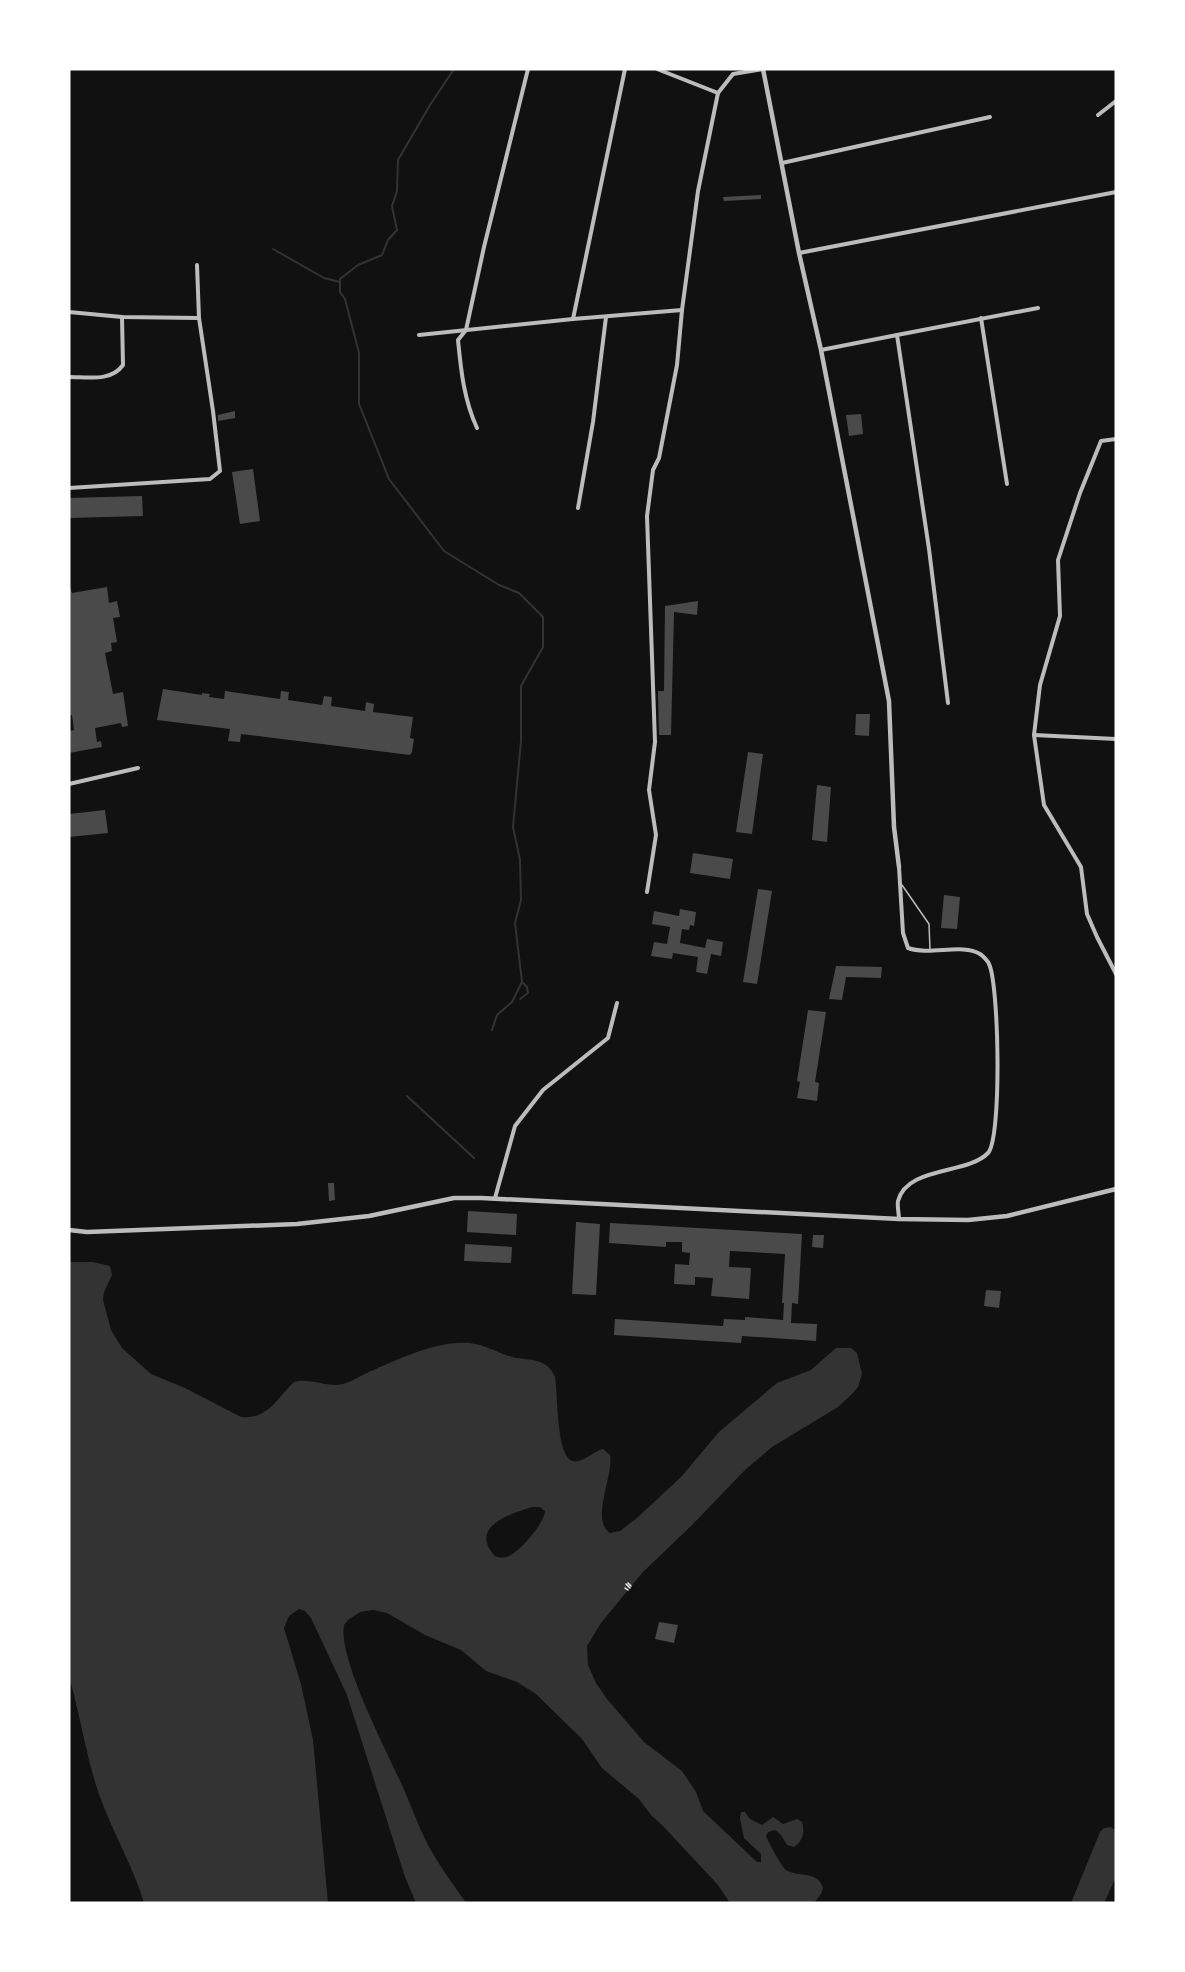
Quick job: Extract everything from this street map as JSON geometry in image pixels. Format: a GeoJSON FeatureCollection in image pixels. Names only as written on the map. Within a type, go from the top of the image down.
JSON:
{"type":"FeatureCollection","features":[{"type":"Feature","properties":{"kind":"street"},"geometry":{"type":"LineString","coordinates":[[477,428],[469,412],[458,340],[466,330],[528,69]]}},
{"type":"Feature","properties":{"kind":"street"},"geometry":{"type":"LineString","coordinates":[[573,319],[625,69]]}},
{"type":"Feature","properties":{"kind":"street"},"geometry":{"type":"LineString","coordinates":[[657,69],[718,93]]}},
{"type":"Feature","properties":{"kind":"street"},"geometry":{"type":"LineString","coordinates":[[646,892],[656,835],[649,790],[655,742],[647,516],[653,470],[659,458],[678,366],[682,310],[698,191],[718,93],[734,74],[763,69],[799,253],[821,350],[889,701],[894,827],[903,933],[908,948],[917,951],[970,950],[981,954],[989,963],[993,980],[997,1110],[994,1139],[989,1153],[977,1161],[918,1179],[906,1188],[898,1201],[899,1219]]}},
{"type":"Feature","properties":{"kind":"street"},"geometry":{"type":"LineString","coordinates":[[1098,115],[1116,101]]}},
{"type":"Feature","properties":{"kind":"street"},"geometry":{"type":"LineString","coordinates":[[782,164],[990,117]]}},
{"type":"Feature","properties":{"kind":"street"},"geometry":{"type":"LineString","coordinates":[[799,253],[1116,192]]}},
{"type":"Feature","properties":{"kind":"street"},"geometry":{"type":"LineString","coordinates":[[69,488],[210,479],[220,471],[199,318],[197,265]]}},
{"type":"Feature","properties":{"kind":"street"},"geometry":{"type":"LineString","coordinates":[[821,350],[1038,308]]}},
{"type":"Feature","properties":{"kind":"street"},"geometry":{"type":"LineString","coordinates":[[419,335],[682,310]]}},
{"type":"Feature","properties":{"kind":"street"},"geometry":{"type":"LineString","coordinates":[[69,312],[122,317],[199,318]]}},
{"type":"Feature","properties":{"kind":"street"},"geometry":{"type":"LineString","coordinates":[[69,377],[109,377],[118,372],[123,365],[122,317]]}},
{"type":"Feature","properties":{"kind":"street"},"geometry":{"type":"LineString","coordinates":[[578,508],[593,422],[606,317]]}},
{"type":"Feature","properties":{"kind":"street"},"geometry":{"type":"LineString","coordinates":[[981,318],[1007,484]]}},
{"type":"Feature","properties":{"kind":"street"},"geometry":{"type":"LineString","coordinates":[[897,335],[929,549],[948,703]]}},
{"type":"Feature","properties":{"kind":"street"},"geometry":{"type":"LineString","coordinates":[[1116,439],[1101,441],[1080,493],[1058,560],[1059,616],[1040,685],[1034,735],[1044,804],[1081,867],[1087,914],[1116,974]]}},
{"type":"Feature","properties":{"kind":"street"},"geometry":{"type":"LineString","coordinates":[[1034,735],[1116,739]]}},
{"type":"Feature","properties":{"kind":"street"},"geometry":{"type":"LineString","coordinates":[[69,784],[138,768]]}},
{"type":"Feature","properties":{"kind":"street"},"geometry":{"type":"LineString","coordinates":[[495,1198],[515,1126],[543,1090],[608,1038],[617,1003]]}},
{"type":"Feature","properties":{"kind":"street"},"geometry":{"type":"LineString","coordinates":[[69,1230],[87,1232],[297,1224],[369,1216],[454,1198],[495,1198],[899,1219],[968,1220],[1002,1217],[1116,1189]]}},
{"type":"Feature","properties":{"kind":"lane"},"geometry":{"type":"LineString","coordinates":[[900,883],[929,924],[930,951]]}},
{"type":"Feature","properties":{"kind":"shaded area"},"geometry":{"type":"Polygon","coordinates":[[[69,1262],[93,1262],[110,1266],[112,1275],[103,1300],[111,1330],[122,1348],[151,1374],[185,1388],[241,1417],[258,1415],[265,1411],[294,1382],[343,1384],[404,1357],[444,1345],[475,1344],[512,1357],[542,1363],[552,1371],[555,1377],[559,1424],[567,1457],[577,1461],[603,1449],[610,1455],[602,1518],[604,1527],[610,1533],[620,1531],[637,1518],[681,1477],[719,1432],[777,1383],[811,1370],[836,1348],[851,1348],[857,1353],[862,1374],[858,1387],[852,1394],[838,1407],[772,1447],[745,1470],[642,1573],[601,1623],[587,1646],[588,1665],[607,1699],[644,1742],[682,1771],[696,1792],[703,1811],[757,1862],[761,1862],[761,1854],[744,1838],[741,1812],[745,1812],[750,1819],[762,1825],[773,1817],[783,1824],[797,1819],[802,1822],[802,1836],[794,1847],[787,1845],[775,1830],[768,1832],[766,1836],[786,1870],[813,1877],[821,1882],[823,1888],[821,1894],[814,1903],[730,1903],[718,1885],[651,1815],[639,1799],[602,1768],[582,1739],[536,1694],[517,1682],[486,1671],[461,1650],[425,1635],[387,1613],[373,1610],[360,1612],[344,1625],[348,1660],[356,1682],[426,1841],[466,1903],[416,1903],[405,1877],[347,1695],[311,1618],[305,1611],[299,1609],[289,1616],[284,1628],[301,1684],[313,1740],[328,1903],[144,1903],[100,1797],[69,1677],[69,1262]],[[540,1507],[514,1513],[489,1529],[486,1537],[488,1546],[495,1556],[502,1558],[509,1556],[525,1543],[544,1516],[545,1511],[540,1507]]]}},
{"type":"Feature","properties":{"kind":"shaded area"},"geometry":{"type":"Polygon","coordinates":[[[1111,1827],[1116,1831],[1116,1877],[1104,1903],[1071,1903],[1100,1832],[1104,1828],[1111,1827]]]}},
{"type":"Feature","properties":{"kind":"building"},"geometry":{"type":"Polygon","coordinates":[[[761,195],[761,199],[724,201],[723,197],[761,195]]]}},
{"type":"Feature","properties":{"kind":"building"},"geometry":{"type":"Polygon","coordinates":[[[235,411],[235,418],[218,421],[218,415],[235,411]]]}},
{"type":"Feature","properties":{"kind":"building"},"geometry":{"type":"Polygon","coordinates":[[[861,414],[863,434],[849,436],[846,415],[861,414]]]}},
{"type":"Feature","properties":{"kind":"building"},"geometry":{"type":"Polygon","coordinates":[[[253,469],[260,521],[240,524],[232,472],[253,469]]]}},
{"type":"Feature","properties":{"kind":"building"},"geometry":{"type":"Polygon","coordinates":[[[142,496],[143,516],[69,518],[69,498],[142,496]]]}},
{"type":"Feature","properties":{"kind":"building"},"geometry":{"type":"Polygon","coordinates":[[[69,584],[72,593],[107,587],[109,603],[117,601],[120,617],[113,618],[117,642],[111,643],[112,651],[105,653],[113,694],[123,692],[128,726],[122,727],[121,723],[95,728],[97,742],[101,741],[102,747],[69,753],[69,731],[74,730],[72,715],[69,715],[69,584]]]}},
{"type":"Feature","properties":{"kind":"building"},"geometry":{"type":"Polygon","coordinates":[[[698,601],[697,615],[674,612],[671,735],[659,735],[658,691],[664,691],[665,606],[698,601]]]}},
{"type":"Feature","properties":{"kind":"building"},"geometry":{"type":"Polygon","coordinates":[[[163,689],[202,695],[202,693],[210,694],[209,697],[224,699],[225,691],[280,699],[281,691],[289,692],[288,700],[322,705],[324,696],[332,697],[331,706],[365,711],[366,702],[374,704],[373,712],[413,717],[410,738],[414,739],[412,752],[410,755],[241,734],[240,742],[228,741],[230,729],[157,720],[163,689]]]}},
{"type":"Feature","properties":{"kind":"building"},"geometry":{"type":"Polygon","coordinates":[[[856,714],[870,714],[869,736],[855,735],[856,714]]]}},
{"type":"Feature","properties":{"kind":"building"},"geometry":{"type":"Polygon","coordinates":[[[748,752],[763,754],[752,834],[736,832],[748,752]]]}},
{"type":"Feature","properties":{"kind":"building"},"geometry":{"type":"Polygon","coordinates":[[[817,785],[831,787],[827,842],[812,840],[817,785]]]}},
{"type":"Feature","properties":{"kind":"building"},"geometry":{"type":"Polygon","coordinates":[[[105,810],[108,833],[69,837],[69,814],[105,810]]]}},
{"type":"Feature","properties":{"kind":"building"},"geometry":{"type":"Polygon","coordinates":[[[693,853],[733,859],[730,879],[690,873],[693,853]]]}},
{"type":"Feature","properties":{"kind":"building"},"geometry":{"type":"Polygon","coordinates":[[[758,889],[772,891],[757,984],[743,982],[758,889]]]}},
{"type":"Feature","properties":{"kind":"building"},"geometry":{"type":"Polygon","coordinates":[[[944,895],[960,897],[957,929],[941,928],[944,895]]]}},
{"type":"Feature","properties":{"kind":"building"},"geometry":{"type":"Polygon","coordinates":[[[680,909],[696,912],[694,926],[690,925],[689,930],[682,929],[680,943],[705,948],[707,939],[723,942],[721,956],[711,954],[707,974],[696,972],[698,957],[673,953],[672,959],[651,956],[654,942],[667,944],[670,927],[652,924],[654,911],[679,916],[680,909]]]}},
{"type":"Feature","properties":{"kind":"building"},"geometry":{"type":"Polygon","coordinates":[[[836,966],[882,967],[881,978],[846,977],[842,1000],[829,999],[836,966]]]}},
{"type":"Feature","properties":{"kind":"building"},"geometry":{"type":"Polygon","coordinates":[[[808,1010],[826,1012],[815,1082],[819,1083],[817,1101],[797,1098],[800,1082],[797,1081],[808,1010]]]}},
{"type":"Feature","properties":{"kind":"building"},"geometry":{"type":"Polygon","coordinates":[[[328,1183],[334,1183],[335,1200],[329,1201],[328,1183]]]}},
{"type":"Feature","properties":{"kind":"building"},"geometry":{"type":"Polygon","coordinates":[[[468,1211],[517,1214],[516,1235],[467,1232],[468,1211]]]}},
{"type":"Feature","properties":{"kind":"building"},"geometry":{"type":"Polygon","coordinates":[[[576,1222],[600,1224],[596,1295],[572,1294],[576,1222]]]}},
{"type":"Feature","properties":{"kind":"building"},"geometry":{"type":"Polygon","coordinates":[[[610,1223],[802,1234],[798,1304],[792,1303],[791,1323],[817,1324],[816,1341],[742,1336],[741,1343],[614,1335],[615,1319],[723,1326],[724,1319],[745,1320],[745,1317],[783,1320],[785,1254],[730,1251],[729,1267],[751,1268],[749,1299],[711,1296],[713,1278],[695,1277],[695,1285],[674,1284],[675,1264],[689,1265],[690,1253],[682,1252],[682,1242],[666,1242],[666,1247],[609,1243],[610,1223]]]}},
{"type":"Feature","properties":{"kind":"building"},"geometry":{"type":"Polygon","coordinates":[[[813,1235],[824,1235],[823,1248],[812,1247],[813,1235]]]}},
{"type":"Feature","properties":{"kind":"building"},"geometry":{"type":"Polygon","coordinates":[[[465,1244],[512,1247],[511,1263],[464,1261],[465,1244]]]}},
{"type":"Feature","properties":{"kind":"building"},"geometry":{"type":"Polygon","coordinates":[[[986,1290],[1001,1291],[999,1308],[984,1306],[986,1290]]]}},
{"type":"Feature","properties":{"kind":"building"},"geometry":{"type":"Polygon","coordinates":[[[659,1622],[678,1625],[674,1643],[655,1639],[659,1622]]]}},
{"type":"Feature","properties":{"kind":"waterway"},"geometry":{"type":"LineString","coordinates":[[454,69],[398,160],[397,191],[392,206],[397,230],[388,240],[382,255],[358,265],[340,279],[340,292],[345,299],[359,353],[359,404],[389,479],[444,551],[499,585],[519,593],[543,617],[543,647],[521,686],[521,741],[513,827],[520,860],[521,900],[515,923],[522,982],[512,1002],[497,1015],[492,1030]]}},
{"type":"Feature","properties":{"kind":"waterway"},"geometry":{"type":"LineString","coordinates":[[273,249],[324,278],[340,282]]}},
{"type":"Feature","properties":{"kind":"waterway"},"geometry":{"type":"LineString","coordinates":[[520,999],[528,993],[527,987],[522,982]]}},
{"type":"Feature","properties":{"kind":"waterway"},"geometry":{"type":"LineString","coordinates":[[407,1096],[474,1158]]}}]}
